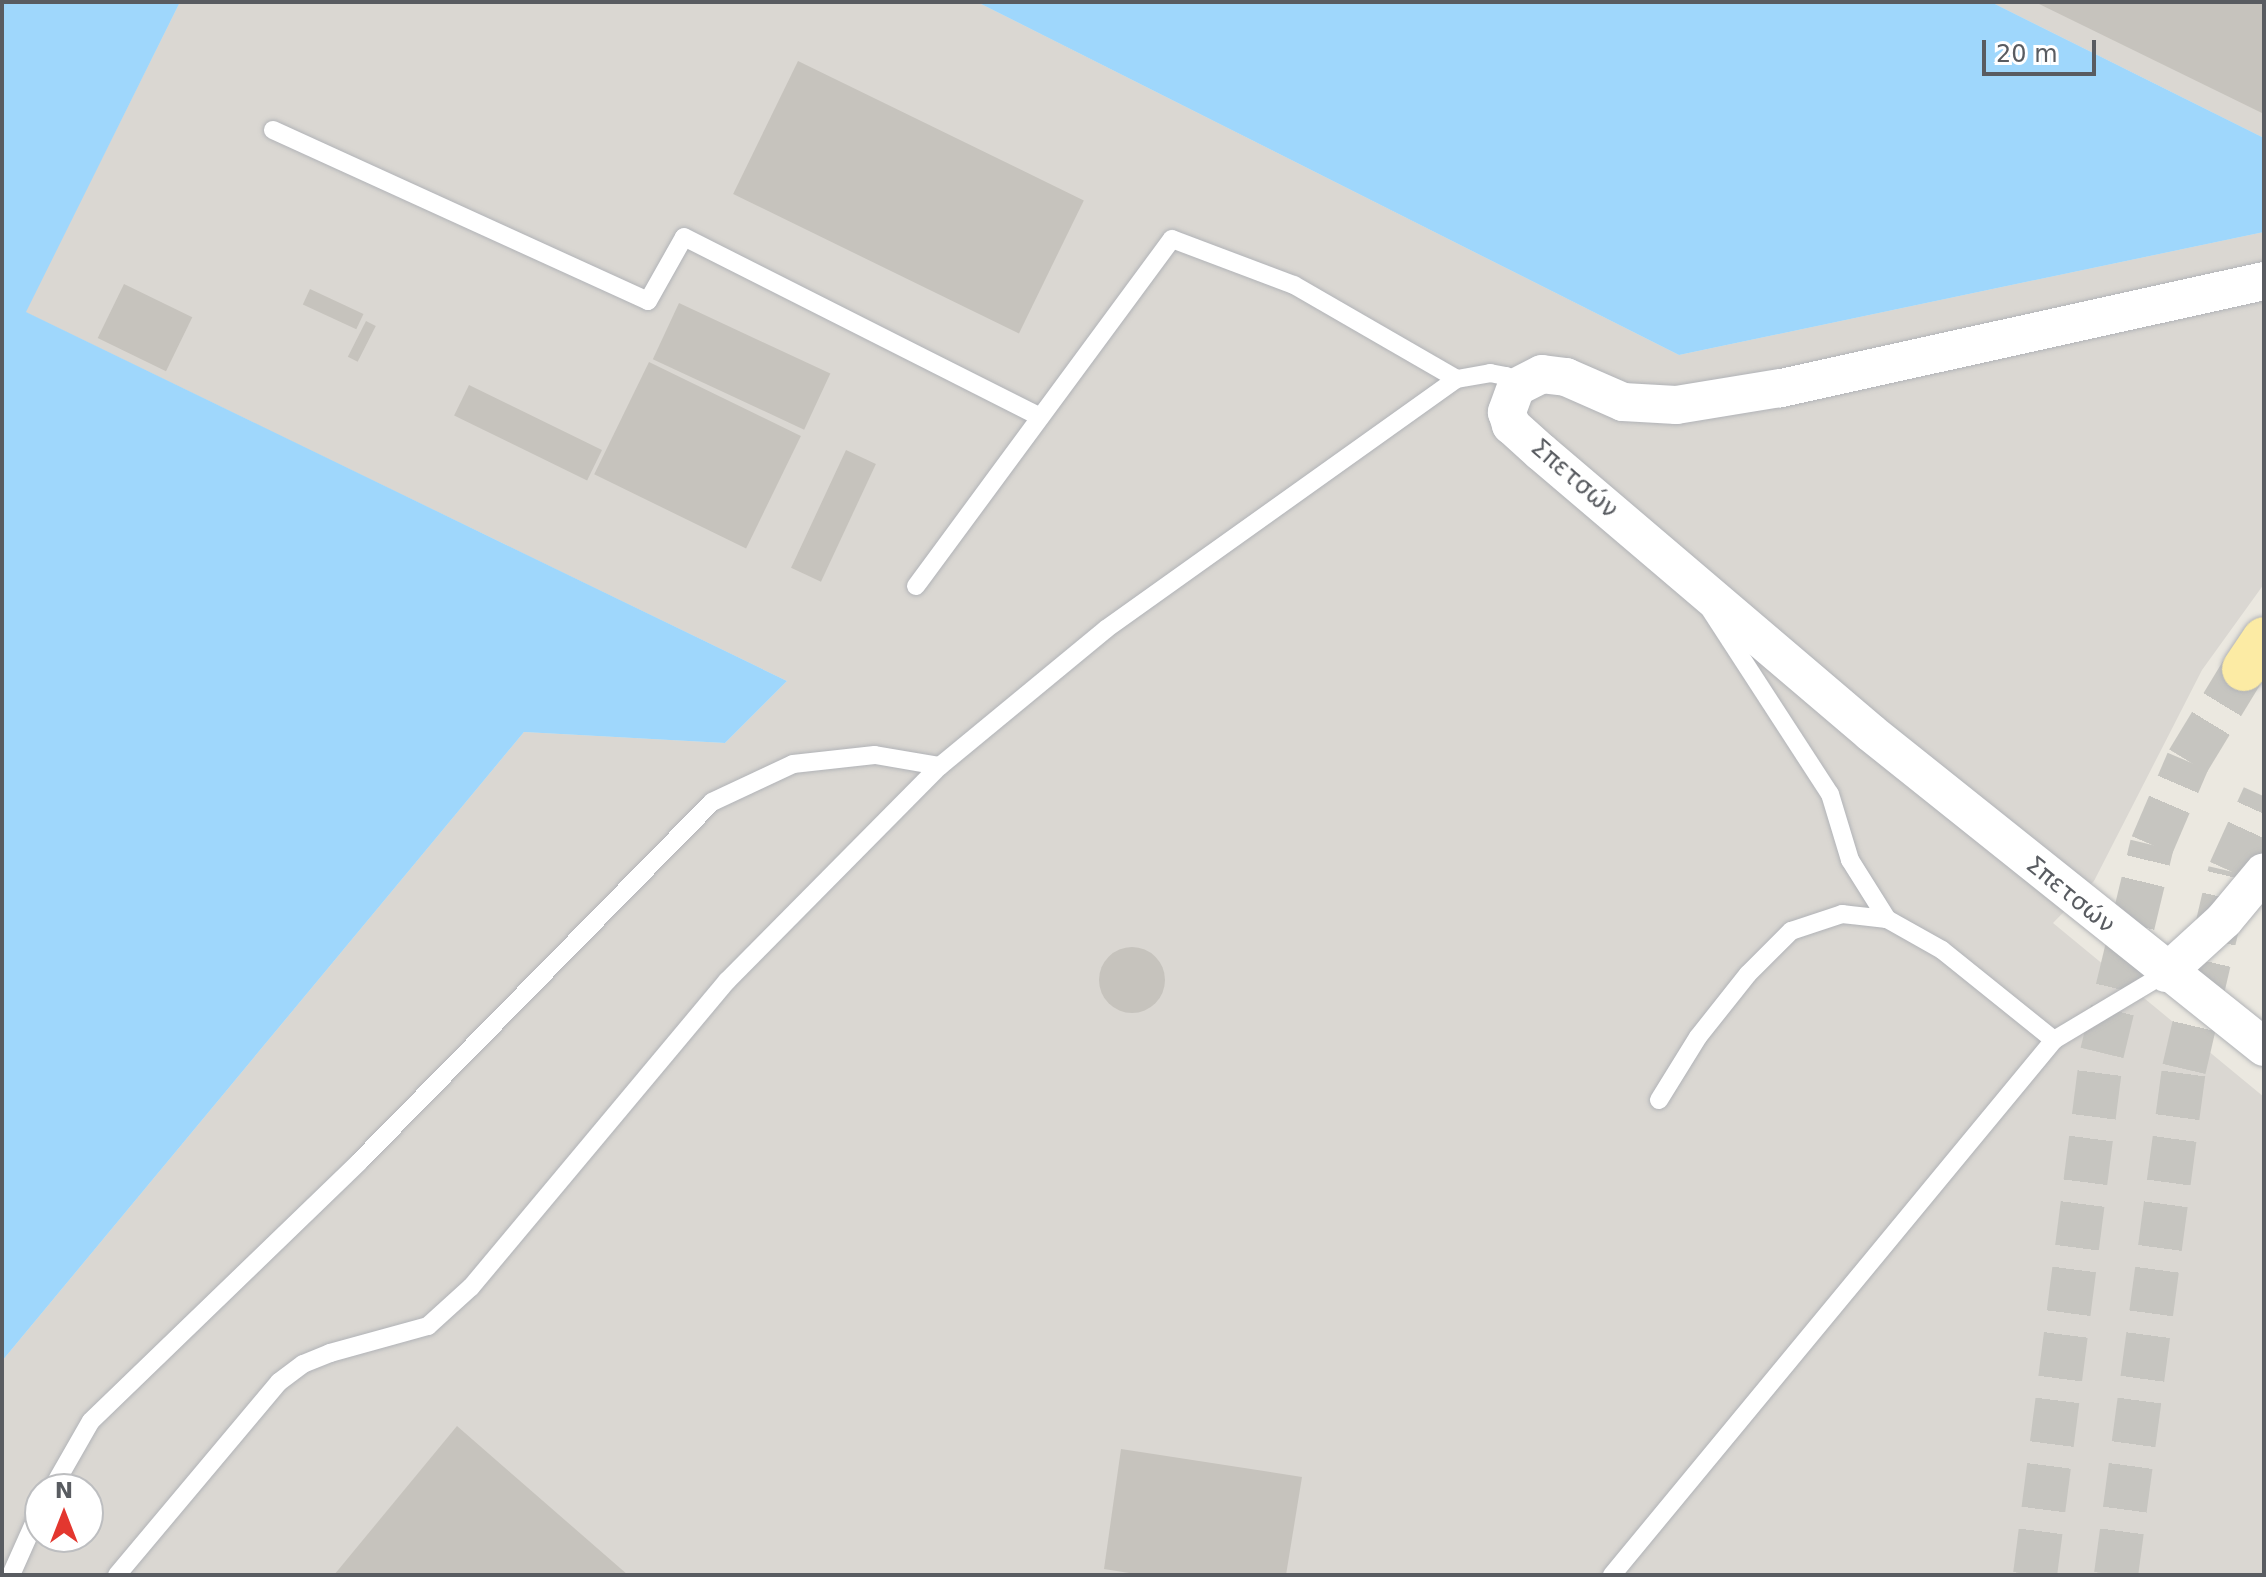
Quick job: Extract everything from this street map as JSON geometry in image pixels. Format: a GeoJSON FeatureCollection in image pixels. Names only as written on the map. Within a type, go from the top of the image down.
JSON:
{"type":"FeatureCollection","features":[{"type":"Feature","properties":{"kind":"street"},"geometry":{"type":"LineString","coordinates":[[1516,387],[1528,378],[1553,375],[1623,402],[1689,404],[2264,281]]}},
{"type":"Feature","properties":{"kind":"street","name":"Σπετσών"},"geometry":{"type":"LineString","coordinates":[[1516,387],[1507,412],[1511,425],[1693,581],[2166,973],[2264,1047]]}},
{"type":"Feature","properties":{"kind":"street"},"geometry":{"type":"LineString","coordinates":[[2166,973],[2224,920],[2264,872]]}},
{"type":"Feature","properties":{"kind":"lane"},"geometry":{"type":"LineString","coordinates":[[273,130],[648,301],[684,237],[1040,417]]}},
{"type":"Feature","properties":{"kind":"lane"},"geometry":{"type":"LineString","coordinates":[[916,586],[1172,239],[1294,285],[1457,379]]}},
{"type":"Feature","properties":{"kind":"lane"},"geometry":{"type":"LineString","coordinates":[[117,1575],[279,1382],[303,1364],[330,1353],[428,1326],[471,1287],[727,981],[940,766],[1106,629],[1457,379],[1490,373],[1506,376],[1516,387]]}},
{"type":"Feature","properties":{"kind":"lane"},"geometry":{"type":"LineString","coordinates":[[1693,581],[1830,794],[1850,860],[1887,919]]}},
{"type":"Feature","properties":{"kind":"lane"},"geometry":{"type":"LineString","coordinates":[[61,1473],[91,1421],[359,1162],[712,802],[793,764],[875,755],[940,766]]}},
{"type":"Feature","properties":{"kind":"lane"},"geometry":{"type":"LineString","coordinates":[[1659,1100],[1698,1037],[1791,931],[1842,914],[1887,919],[1942,950],[2054,1040]]}},
{"type":"Feature","properties":{"kind":"lane"},"geometry":{"type":"LineString","coordinates":[[1612,1575],[2054,1040],[2166,973]]}},
{"type":"Feature","properties":{"kind":"lane"},"geometry":{"type":"LineString","coordinates":[[11,1575],[24,1546]]}},
{"type":"Feature","properties":{"kind":"shaded area"},"geometry":{"type":"Polygon","coordinates":[[[180,2],[977,2],[1679,355],[2264,232],[2264,584],[2202,670],[2094,881],[2053,923],[2264,1097],[2264,1575],[2,1575],[2,1361],[524,732],[725,743],[787,681],[25,312],[180,2]]]}},
{"type":"Feature","properties":{"kind":"shaded area"},"geometry":{"type":"Polygon","coordinates":[[[1991,2],[2264,2],[2264,138],[1991,2]]]}},
{"type":"Feature","properties":{"kind":"water"},"geometry":{"type":"Polygon","coordinates":[[[2,2],[180,2],[26,312],[787,681],[725,743],[524,732],[2,1361],[2,2]]]}},
{"type":"Feature","properties":{"kind":"water"},"geometry":{"type":"Polygon","coordinates":[[[977,2],[1991,2],[2264,138],[2264,232],[1679,355],[977,2]]]}},
{"type":"Feature","properties":{"kind":"building"},"geometry":{"type":"Polygon","coordinates":[[[2035,2],[2264,2],[2264,114],[2035,2]]]}},
{"type":"Feature","properties":{"kind":"building"},"geometry":{"type":"Polygon","coordinates":[[[798,61],[1084,200],[1019,333],[733,194],[798,61]]]}},
{"type":"Feature","properties":{"kind":"building"},"geometry":{"type":"Polygon","coordinates":[[[124,284],[192,317],[166,371],[98,338],[124,284]]]}},
{"type":"Feature","properties":{"kind":"building"},"geometry":{"type":"Polygon","coordinates":[[[310,289],[363,314],[356,329],[303,304],[310,289]]]}},
{"type":"Feature","properties":{"kind":"building"},"geometry":{"type":"Polygon","coordinates":[[[679,303],[830,374],[804,430],[653,359],[679,303]]]}},
{"type":"Feature","properties":{"kind":"building"},"geometry":{"type":"Polygon","coordinates":[[[366,321],[376,326],[358,362],[348,357],[366,321]]]}},
{"type":"Feature","properties":{"kind":"building"},"geometry":{"type":"Polygon","coordinates":[[[649,362],[801,436],[746,548],[594,474],[649,362]]]}},
{"type":"Feature","properties":{"kind":"building"},"geometry":{"type":"Polygon","coordinates":[[[469,385],[602,450],[587,480],[454,416],[469,385]]]}},
{"type":"Feature","properties":{"kind":"building"},"geometry":{"type":"Polygon","coordinates":[[[846,450],[876,464],[821,582],[791,568],[846,450]]]}},
{"type":"Feature","properties":{"kind":"building"},"geometry":{"type":"Polygon","coordinates":[[[1132,947],[1145,950],[1155,957],[1162,967],[1165,980],[1162,993],[1155,1003],[1145,1010],[1132,1013],[1119,1010],[1109,1003],[1102,993],[1099,980],[1102,967],[1109,957],[1119,950],[1132,947]]]}},
{"type":"Feature","properties":{"kind":"building"},"geometry":{"type":"Polygon","coordinates":[[[457,1426],[628,1575],[334,1575],[457,1426]]]}},
{"type":"Feature","properties":{"kind":"building"},"geometry":{"type":"Polygon","coordinates":[[[1121,1449],[1302,1477],[1286,1575],[1142,1575],[1104,1569],[1121,1449]]]}},
{"type":"Feature","properties":{"kind":"tunnel"},"geometry":{"type":"LineString","coordinates":[[2035,1575],[2102,1053],[2152,845],[2188,761],[2244,669]]}},
{"type":"Feature","properties":{"kind":"tunnel"},"geometry":{"type":"LineString","coordinates":[[2116,1575],[2184,1069],[2230,871],[2264,796]]}}]}
